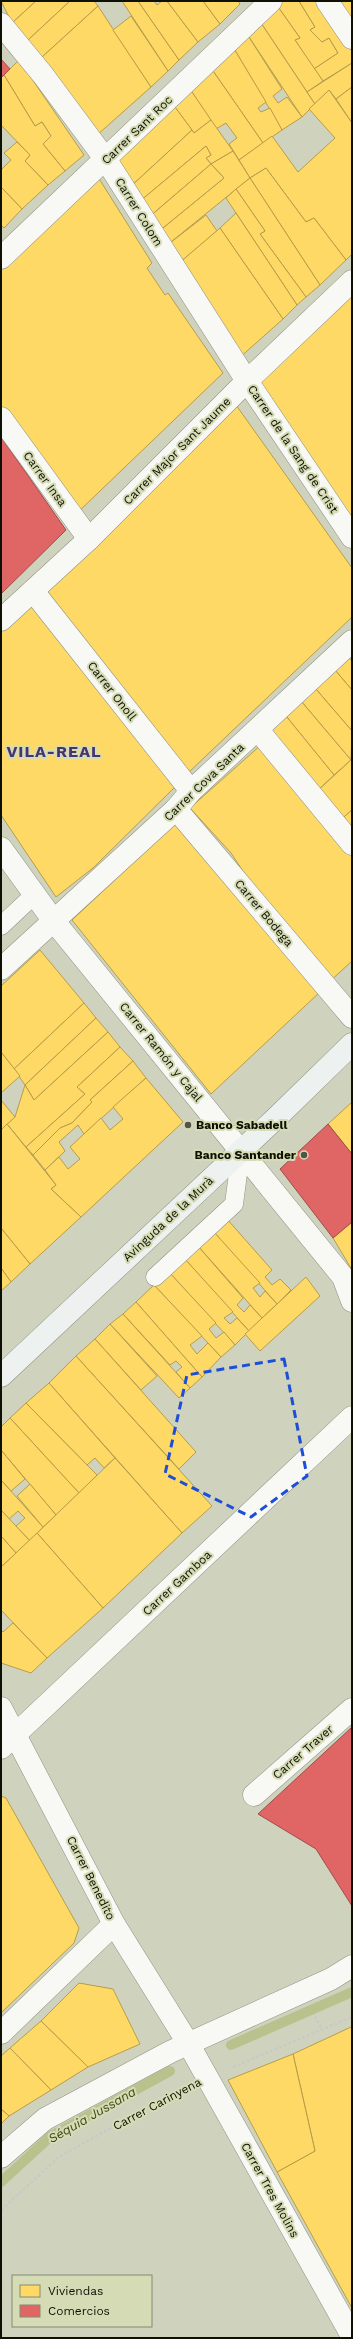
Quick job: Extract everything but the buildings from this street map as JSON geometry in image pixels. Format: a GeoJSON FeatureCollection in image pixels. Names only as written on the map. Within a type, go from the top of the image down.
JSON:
{"type":"FeatureCollection","features":[{"type":"Feature","properties":{"kind":"main road","name":"Avinguda de la Murà"},"geometry":{"type":"LineString","coordinates":[[1,1376],[241,1151],[352,1044]]}},
{"type":"Feature","properties":{"kind":"street","name":"Carrer Sant Roc"},"geometry":{"type":"LineString","coordinates":[[1,258],[106,160],[271,1]]}},
{"type":"Feature","properties":{"kind":"street"},"geometry":{"type":"LineString","coordinates":[[327,1],[352,38]]}},
{"type":"Feature","properties":{"kind":"street","name":"Carrer Colom"},"geometry":{"type":"LineString","coordinates":[[1,24],[23,50],[106,160],[247,381]]}},
{"type":"Feature","properties":{"kind":"street","name":"Carrer Major Sant Jaume"},"geometry":{"type":"LineString","coordinates":[[1,620],[89,539],[247,381],[352,281]]}},
{"type":"Feature","properties":{"kind":"street","name":"Carrer de la Sang de Crist"},"geometry":{"type":"LineString","coordinates":[[247,381],[352,537]]}},
{"type":"Feature","properties":{"kind":"street","name":"Carrer Insa"},"geometry":{"type":"LineString","coordinates":[[1,418],[89,539]]}},
{"type":"Feature","properties":{"kind":"street","name":"Carrer Onoll"},"geometry":{"type":"LineString","coordinates":[[33,590],[191,791]]}},
{"type":"Feature","properties":{"kind":"street","name":"Carrer Cova Santa"},"geometry":{"type":"LineString","coordinates":[[1,970],[53,920],[176,809],[191,791],[352,641]]}},
{"type":"Feature","properties":{"kind":"street"},"geometry":{"type":"LineString","coordinates":[[258,730],[352,844]]}},
{"type":"Feature","properties":{"kind":"street","name":"Carrer Bodega"},"geometry":{"type":"LineString","coordinates":[[176,809],[352,1017]]}},
{"type":"Feature","properties":{"kind":"street","name":"Carrer Ramón y Cajal"},"geometry":{"type":"LineString","coordinates":[[1,848],[36,894],[53,920],[343,1277],[352,1301]]}},
{"type":"Feature","properties":{"kind":"street","name":"Carrer Gamboa"},"geometry":{"type":"LineString","coordinates":[[9,1741],[352,1417]]}},
{"type":"Feature","properties":{"kind":"street","name":"Carrer Benedito"},"geometry":{"type":"LineString","coordinates":[[1,1708],[9,1741],[114,1924],[188,2044]]}},
{"type":"Feature","properties":{"kind":"street","name":"Carrer Traver"},"geometry":{"type":"LineString","coordinates":[[254,1795],[352,1709]]}},
{"type":"Feature","properties":{"kind":"street"},"geometry":{"type":"LineString","coordinates":[[1,2033],[114,1924]]}},
{"type":"Feature","properties":{"kind":"street"},"geometry":{"type":"LineString","coordinates":[[1,2157],[44,2119],[188,2044],[331,1979],[352,1966]]}},
{"type":"Feature","properties":{"kind":"street","name":"Carrer Tres Molins"},"geometry":{"type":"LineString","coordinates":[[188,2044],[352,2336]]}},
{"type":"Feature","properties":{"kind":"lane"},"geometry":{"type":"LineString","coordinates":[[1,926],[36,894]]}},
{"type":"Feature","properties":{"kind":"lane"},"geometry":{"type":"LineString","coordinates":[[155,1276],[234,1204],[241,1151]]}},
{"type":"Feature","properties":{"kind":"path","name":"Carrer Carinyena"},"geometry":{"type":"LineString","coordinates":[[1,2210],[59,2157],[182,2088],[352,2017]]}},
{"type":"Feature","properties":{"kind":"highlighted area"},"geometry":{"type":"Polygon","coordinates":[[[284,1359],[307,1476],[251,1517],[165,1474],[187,1375],[284,1359]]]}},
{"type":"Feature","properties":{"kind":"waterway","name":"Séquia Jussana"},"geometry":{"type":"LineString","coordinates":[[231,2045],[352,1992]]}},
{"type":"Feature","properties":{"kind":"waterway","name":"Séquia Jussana"},"geometry":{"type":"LineString","coordinates":[[1,2182],[51,2136],[170,2071]]}},
{"type":"Feature","properties":{"kind":"place","name":"Banco Sabadell"},"geometry":{"type":"Point","coordinates":[188,1125]}},
{"type":"Feature","properties":{"kind":"place","name":"Banco Santander"},"geometry":{"type":"Point","coordinates":[304,1155]}},
{"type":"Feature","properties":{"kind":"district","name":"VILA-REAL"},"geometry":{"type":"Point","coordinates":[54,751]}}]}
